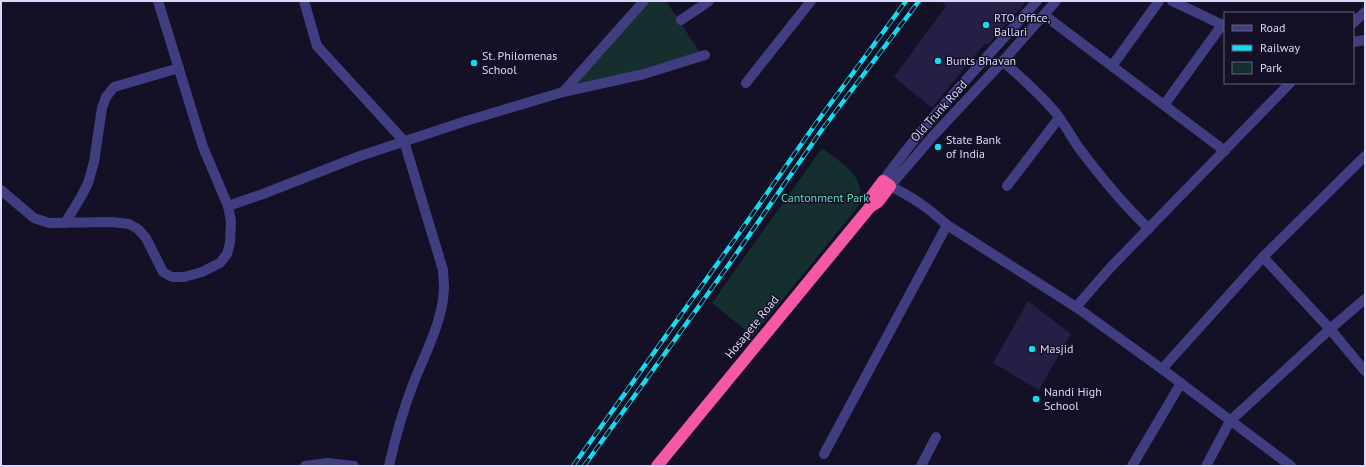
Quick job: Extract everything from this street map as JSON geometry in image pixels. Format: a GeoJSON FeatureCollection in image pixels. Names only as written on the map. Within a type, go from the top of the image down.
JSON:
{"type":"FeatureCollection","features":[{"type":"Feature","properties":{"kind":"highway","name":"Hosapete Road"},"geometry":{"type":"LineString","coordinates":[[657,466],[870,207],[871,197],[887,184]]}},
{"type":"Feature","properties":{"kind":"street"},"geometry":{"type":"LineString","coordinates":[[1,190],[34,218],[49,223],[112,222],[129,224],[138,229],[146,238],[163,272],[172,277],[184,277],[202,272],[220,263],[227,254],[230,243],[231,221],[228,206],[203,147],[158,1]]}},
{"type":"Feature","properties":{"kind":"street"},"geometry":{"type":"LineString","coordinates":[[304,1],[317,46],[404,141],[443,270],[444,288],[442,305],[437,324],[409,395],[396,435],[389,466]]}},
{"type":"Feature","properties":{"kind":"street"},"geometry":{"type":"LineString","coordinates":[[563,92],[644,1]]}},
{"type":"Feature","properties":{"kind":"street"},"geometry":{"type":"LineString","coordinates":[[681,20],[709,1]]}},
{"type":"Feature","properties":{"kind":"street"},"geometry":{"type":"LineString","coordinates":[[746,83],[811,1]]}},
{"type":"Feature","properties":{"kind":"street","name":"Old Trunk Road"},"geometry":{"type":"LineString","coordinates":[[887,184],[896,162],[1037,1]]}},
{"type":"Feature","properties":{"kind":"street","name":"Old Trunk Road"},"geometry":{"type":"LineString","coordinates":[[887,184],[1003,61],[1056,1]]}},
{"type":"Feature","properties":{"kind":"street"},"geometry":{"type":"LineString","coordinates":[[1112,66],[1159,1]]}},
{"type":"Feature","properties":{"kind":"street"},"geometry":{"type":"LineString","coordinates":[[1164,105],[1224,26],[1172,1]]}},
{"type":"Feature","properties":{"kind":"street"},"geometry":{"type":"LineString","coordinates":[[1354,22],[1365,12]]}},
{"type":"Feature","properties":{"kind":"street"},"geometry":{"type":"LineString","coordinates":[[1044,15],[1225,151]]}},
{"type":"Feature","properties":{"kind":"street"},"geometry":{"type":"LineString","coordinates":[[1354,42],[1365,40]]}},
{"type":"Feature","properties":{"kind":"street"},"geometry":{"type":"LineString","coordinates":[[228,206],[360,156],[466,121],[563,92],[644,74],[705,55]]}},
{"type":"Feature","properties":{"kind":"street"},"geometry":{"type":"LineString","coordinates":[[1003,61],[1043,98],[1096,170],[1132,213],[1149,229]]}},
{"type":"Feature","properties":{"kind":"street"},"geometry":{"type":"LineString","coordinates":[[65,223],[88,183],[95,155],[102,108],[106,97],[114,87],[179,68]]}},
{"type":"Feature","properties":{"kind":"street"},"geometry":{"type":"LineString","coordinates":[[1076,308],[1110,268],[1289,84]]}},
{"type":"Feature","properties":{"kind":"street"},"geometry":{"type":"LineString","coordinates":[[1007,186],[1059,118]]}},
{"type":"Feature","properties":{"kind":"street"},"geometry":{"type":"LineString","coordinates":[[1162,369],[1263,258],[1365,156]]}},
{"type":"Feature","properties":{"kind":"street"},"geometry":{"type":"LineString","coordinates":[[887,184],[909,195],[929,209],[947,225],[1076,308],[1162,369],[1291,466]]}},
{"type":"Feature","properties":{"kind":"street"},"geometry":{"type":"LineString","coordinates":[[824,454],[947,225]]}},
{"type":"Feature","properties":{"kind":"street"},"geometry":{"type":"LineString","coordinates":[[1263,258],[1330,329],[1365,371]]}},
{"type":"Feature","properties":{"kind":"street"},"geometry":{"type":"LineString","coordinates":[[1206,466],[1230,421],[1330,329],[1365,299]]}},
{"type":"Feature","properties":{"kind":"street"},"geometry":{"type":"LineString","coordinates":[[1132,466],[1181,383]]}},
{"type":"Feature","properties":{"kind":"street"},"geometry":{"type":"LineString","coordinates":[[921,466],[936,437]]}},
{"type":"Feature","properties":{"kind":"street"},"geometry":{"type":"LineString","coordinates":[[305,466],[327,463],[354,466]]}},
{"type":"Feature","properties":{"kind":"green space"},"geometry":{"type":"Polygon","coordinates":[[[645,1],[666,1],[701,54],[571,88],[645,1]]]}},
{"type":"Feature","properties":{"kind":"green space","name":"Cantonment Park"},"geometry":{"type":"Polygon","coordinates":[[[822,148],[845,165],[853,173],[860,187],[861,203],[753,336],[712,303],[822,148]]]}},
{"type":"Feature","properties":{"kind":"building","name":"Bunts Bhavan"},"geometry":{"type":"Polygon","coordinates":[[[941,1],[1027,1],[987,45],[985,43],[932,108],[894,77],[946,6],[941,1]]]}},
{"type":"Feature","properties":{"kind":"building","name":"Masjid"},"geometry":{"type":"Polygon","coordinates":[[[1028,301],[1071,334],[1039,390],[993,363],[1028,301]]]}},
{"type":"Feature","properties":{"kind":"railway"},"geometry":{"type":"LineString","coordinates":[[573,466],[814,126],[906,1]]}},
{"type":"Feature","properties":{"kind":"railway"},"geometry":{"type":"LineString","coordinates":[[584,466],[730,263],[821,131],[919,1]]}},
{"type":"Feature","properties":{"kind":"place","name":"RTO Office, Ballari"},"geometry":{"type":"Point","coordinates":[986,25]}},
{"type":"Feature","properties":{"kind":"place","name":"Bunts Bhavan"},"geometry":{"type":"Point","coordinates":[938,61]}},
{"type":"Feature","properties":{"kind":"place","name":"St. Philomenas School"},"geometry":{"type":"Point","coordinates":[474,63]}},
{"type":"Feature","properties":{"kind":"place","name":"State Bank of India"},"geometry":{"type":"Point","coordinates":[938,147]}},
{"type":"Feature","properties":{"kind":"place","name":"Masjid"},"geometry":{"type":"Point","coordinates":[1032,349]}},
{"type":"Feature","properties":{"kind":"place","name":"Nandi High School"},"geometry":{"type":"Point","coordinates":[1036,399]}}]}
